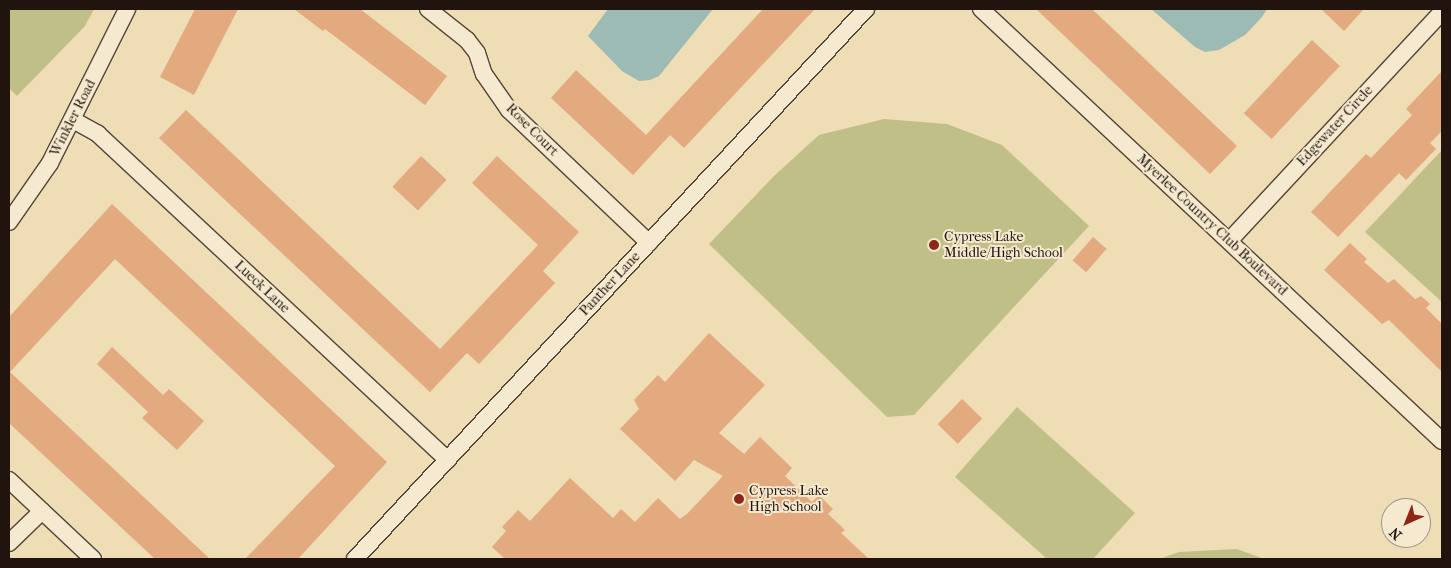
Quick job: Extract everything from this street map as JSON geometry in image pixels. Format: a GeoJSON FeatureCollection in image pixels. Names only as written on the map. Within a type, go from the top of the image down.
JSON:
{"type":"FeatureCollection","features":[{"type":"Feature","properties":{"kind":"street","name":"Winkler Road"},"geometry":{"type":"LineString","coordinates":[[9,222],[50,162],[73,120],[127,9]]}},
{"type":"Feature","properties":{"kind":"street","name":"Rose Court"},"geometry":{"type":"LineString","coordinates":[[428,9],[467,40],[477,53],[484,74],[508,110],[649,243]]}},
{"type":"Feature","properties":{"kind":"street","name":"Panther Lane"},"geometry":{"type":"LineString","coordinates":[[355,559],[866,9]]}},
{"type":"Feature","properties":{"kind":"street","name":"Myerlee Country Club Boulevard"},"geometry":{"type":"LineString","coordinates":[[981,9],[1442,441]]}},
{"type":"Feature","properties":{"kind":"street","name":"Edgewater Circle"},"geometry":{"type":"LineString","coordinates":[[1229,241],[1439,12]]}},
{"type":"Feature","properties":{"kind":"street","name":"Lueck Lane"},"geometry":{"type":"LineString","coordinates":[[73,120],[104,139],[447,460]]}},
{"type":"Feature","properties":{"kind":"street"},"geometry":{"type":"LineString","coordinates":[[9,480],[93,559]]}},
{"type":"Feature","properties":{"kind":"street"},"geometry":{"type":"LineString","coordinates":[[9,543],[42,511]]}},
{"type":"Feature","properties":{"kind":"shaded area"},"geometry":{"type":"Polygon","coordinates":[[[9,9],[94,9],[85,26],[17,96],[9,88],[9,9]]]}},
{"type":"Feature","properties":{"kind":"shaded area"},"geometry":{"type":"Polygon","coordinates":[[[884,119],[947,124],[1002,145],[1089,226],[914,415],[887,417],[709,244],[774,176],[819,135],[884,119]]]}},
{"type":"Feature","properties":{"kind":"shaded area"},"geometry":{"type":"Polygon","coordinates":[[[1442,150],[1442,302],[1365,232],[1442,150]]]}},
{"type":"Feature","properties":{"kind":"shaded area"},"geometry":{"type":"Polygon","coordinates":[[[1017,407],[1135,513],[1093,559],[1047,559],[955,477],[1017,407]]]}},
{"type":"Feature","properties":{"kind":"shaded area"},"geometry":{"type":"Polygon","coordinates":[[[1237,549],[1264,559],[1159,559],[1179,552],[1237,549]]]}},
{"type":"Feature","properties":{"kind":"water"},"geometry":{"type":"Polygon","coordinates":[[[608,9],[713,9],[659,76],[650,80],[639,81],[622,71],[588,36],[608,9]]]}},
{"type":"Feature","properties":{"kind":"water"},"geometry":{"type":"Polygon","coordinates":[[[1151,9],[1267,9],[1245,35],[1219,50],[1205,52],[1195,47],[1151,9]]]}},
{"type":"Feature","properties":{"kind":"building"},"geometry":{"type":"Polygon","coordinates":[[[195,9],[238,9],[194,95],[160,77],[195,9]]]}},
{"type":"Feature","properties":{"kind":"building"},"geometry":{"type":"Polygon","coordinates":[[[294,9],[360,9],[447,76],[425,105],[325,29],[323,31],[294,9]]]}},
{"type":"Feature","properties":{"kind":"building"},"geometry":{"type":"Polygon","coordinates":[[[763,9],[815,9],[684,148],[670,135],[633,175],[551,98],[576,70],[646,135],[763,9]]]}},
{"type":"Feature","properties":{"kind":"building"},"geometry":{"type":"Polygon","coordinates":[[[1036,9],[1092,9],[1237,146],[1210,174],[1036,9]]]}},
{"type":"Feature","properties":{"kind":"building"},"geometry":{"type":"Polygon","coordinates":[[[1321,9],[1364,9],[1344,31],[1321,9]]]}},
{"type":"Feature","properties":{"kind":"building"},"geometry":{"type":"Polygon","coordinates":[[[1312,40],[1340,66],[1272,139],[1244,113],[1312,40]]]}},
{"type":"Feature","properties":{"kind":"building"},"geometry":{"type":"Polygon","coordinates":[[[1442,71],[1442,131],[1430,143],[1436,149],[1406,180],[1399,173],[1338,237],[1311,212],[1366,154],[1371,158],[1412,115],[1406,109],[1442,71]]]}},
{"type":"Feature","properties":{"kind":"building"},"geometry":{"type":"Polygon","coordinates":[[[186,110],[440,349],[538,245],[472,183],[497,156],[579,232],[543,271],[555,283],[479,364],[467,353],[430,392],[159,138],[186,110]]]}},
{"type":"Feature","properties":{"kind":"building"},"geometry":{"type":"Polygon","coordinates":[[[421,156],[447,180],[418,211],[392,187],[421,156]]]}},
{"type":"Feature","properties":{"kind":"building"},"geometry":{"type":"Polygon","coordinates":[[[112,204],[387,462],[298,559],[245,559],[335,466],[115,259],[10,372],[210,559],[155,559],[9,423],[9,317],[112,204]]]}},
{"type":"Feature","properties":{"kind":"building"},"geometry":{"type":"Polygon","coordinates":[[[1093,237],[1107,249],[1086,272],[1073,260],[1093,237]]]}},
{"type":"Feature","properties":{"kind":"building"},"geometry":{"type":"Polygon","coordinates":[[[1350,243],[1367,259],[1364,262],[1388,283],[1394,279],[1415,299],[1421,296],[1430,304],[1426,308],[1442,324],[1442,372],[1389,320],[1382,324],[1324,270],[1350,243]]]}},
{"type":"Feature","properties":{"kind":"building","name":"Cypress Lake High School"},"geometry":{"type":"Polygon","coordinates":[[[709,333],[765,385],[719,433],[744,454],[760,437],[792,468],[785,476],[812,502],[819,495],[833,509],[828,514],[845,530],[841,533],[869,559],[505,559],[492,547],[506,531],[502,527],[518,510],[530,521],[570,478],[613,518],[621,509],[635,522],[658,498],[680,519],[687,514],[723,476],[694,460],[675,481],[620,429],[639,409],[634,400],[658,375],[665,382],[709,333]]]}},
{"type":"Feature","properties":{"kind":"building"},"geometry":{"type":"Polygon","coordinates":[[[112,347],[163,395],[169,389],[204,421],[177,450],[142,418],[148,412],[97,364],[112,347]]]}},
{"type":"Feature","properties":{"kind":"building"},"geometry":{"type":"Polygon","coordinates":[[[962,399],[982,418],[958,444],[938,424],[962,399]]]}},
{"type":"Feature","properties":{"kind":"place","name":"Cypress Lake Middle/High School"},"geometry":{"type":"Point","coordinates":[934,245]}},
{"type":"Feature","properties":{"kind":"place","name":"Cypress Lake High School"},"geometry":{"type":"Point","coordinates":[739,499]}}]}
